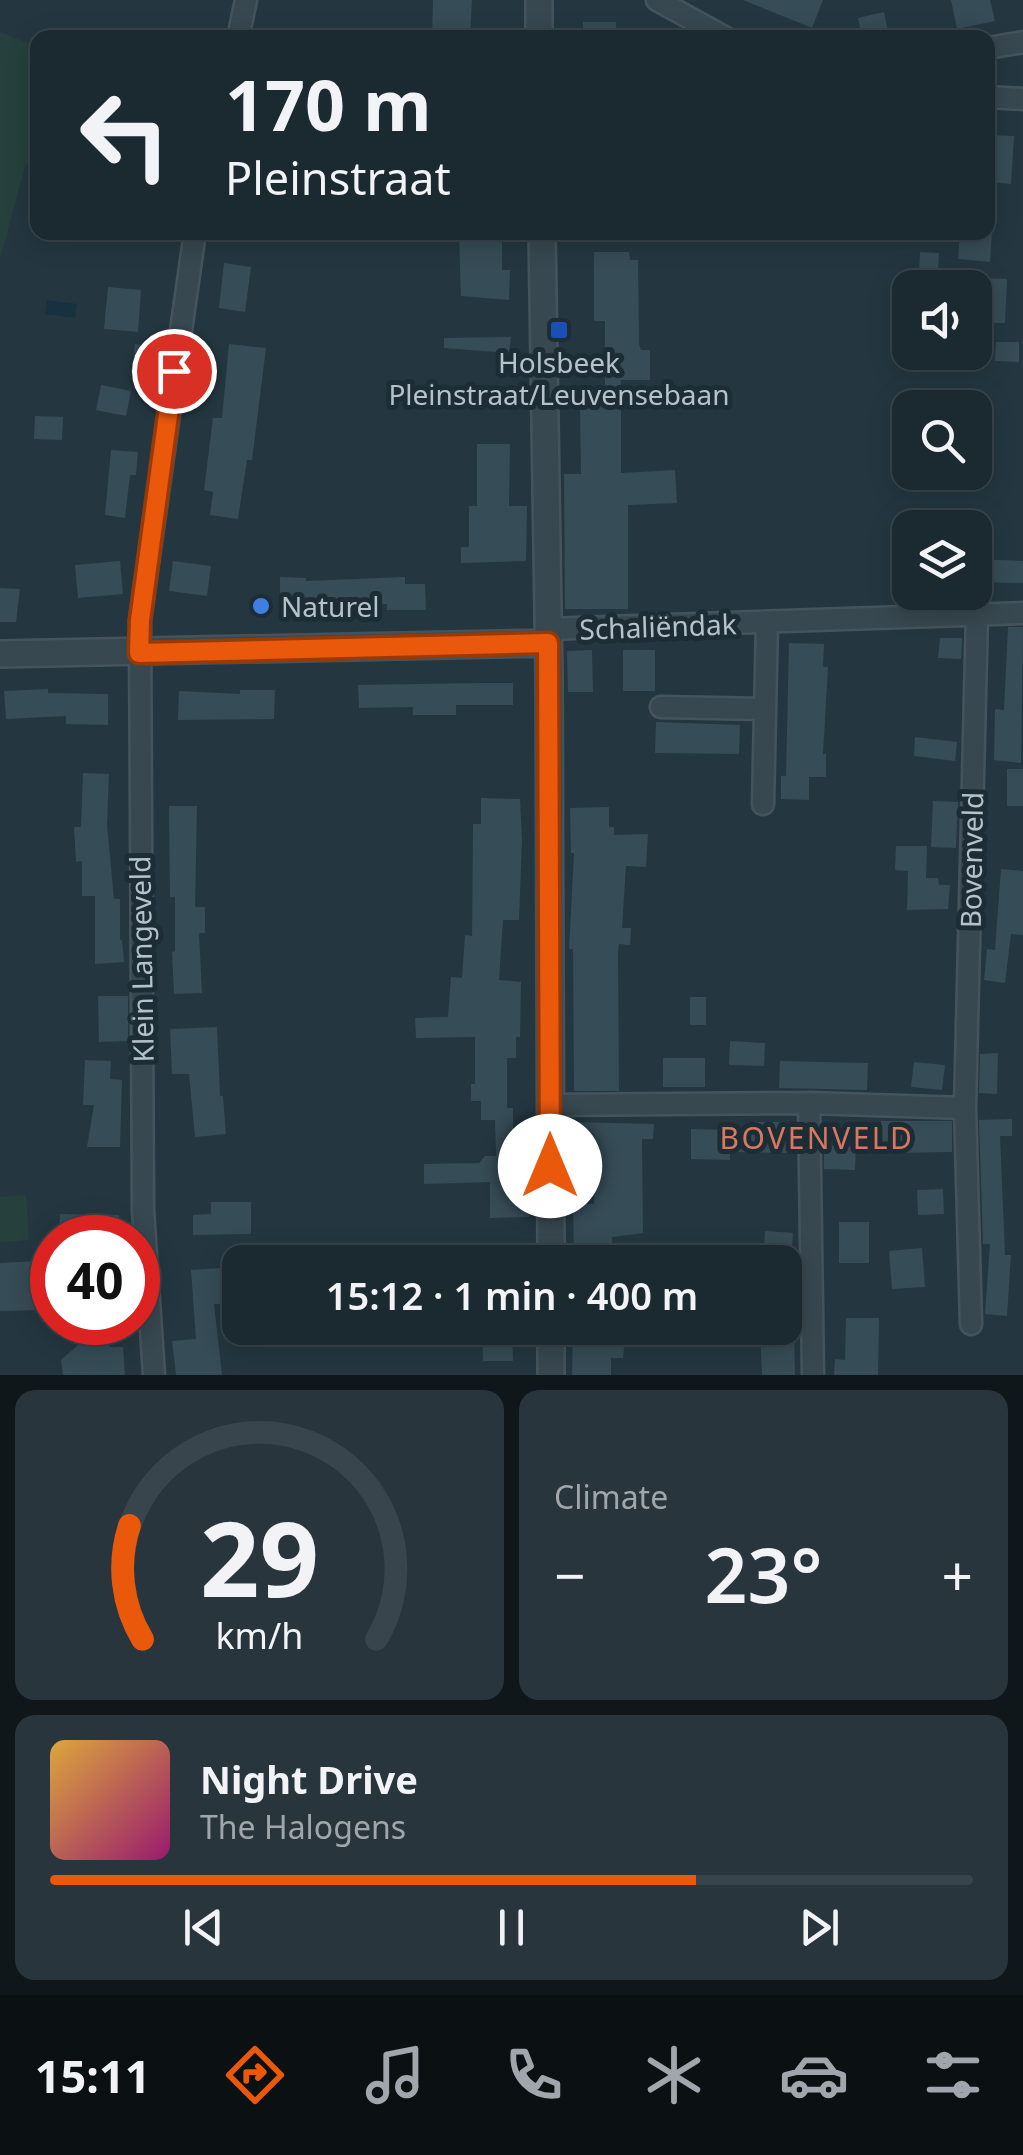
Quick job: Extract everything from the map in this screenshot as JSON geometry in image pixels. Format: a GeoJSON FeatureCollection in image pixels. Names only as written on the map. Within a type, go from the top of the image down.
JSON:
{"type":"FeatureCollection","features":[{"type":"Feature","properties":{"kind":"street"},"geometry":{"type":"LineString","coordinates":[[240,30],[246,0]]}},
{"type":"Feature","properties":{"kind":"street"},"geometry":{"type":"LineString","coordinates":[[539,0],[540,30]]}},
{"type":"Feature","properties":{"kind":"street"},"geometry":{"type":"LineString","coordinates":[[657,0],[711,30]]}},
{"type":"Feature","properties":{"kind":"street"},"geometry":{"type":"LineString","coordinates":[[995,47],[1023,42]]}},
{"type":"Feature","properties":{"kind":"street"},"geometry":{"type":"LineString","coordinates":[[995,97],[1023,99]]}},
{"type":"Feature","properties":{"kind":"street","name":"Klein Langeveld"},"geometry":{"type":"LineString","coordinates":[[144,1215],[140,620],[194,240]]}},
{"type":"Feature","properties":{"kind":"street"},"geometry":{"type":"LineString","coordinates":[[542,240],[551,1245]]}},
{"type":"Feature","properties":{"kind":"street","name":"Schaliëndak"},"geometry":{"type":"LineString","coordinates":[[548,636],[1023,612]]}},
{"type":"Feature","properties":{"kind":"street","name":"Bovenveld"},"geometry":{"type":"LineString","coordinates":[[971,1324],[965,1108],[977,613]]}},
{"type":"Feature","properties":{"kind":"street","name":"Schaliëndak"},"geometry":{"type":"LineString","coordinates":[[763,804],[767,622]]}},
{"type":"Feature","properties":{"kind":"street"},"geometry":{"type":"LineString","coordinates":[[0,654],[139,653],[548,636]]}},
{"type":"Feature","properties":{"kind":"street"},"geometry":{"type":"LineString","coordinates":[[661,707],[766,709]]}},
{"type":"Feature","properties":{"kind":"street"},"geometry":{"type":"LineString","coordinates":[[550,1105],[809,1103],[965,1108]]}},
{"type":"Feature","properties":{"kind":"street"},"geometry":{"type":"LineString","coordinates":[[809,1103],[813,1375]]}},
{"type":"Feature","properties":{"kind":"street","name":"Klein Langeveld"},"geometry":{"type":"LineString","coordinates":[[151,1345],[154,1375]]}},
{"type":"Feature","properties":{"kind":"street"},"geometry":{"type":"LineString","coordinates":[[551,1345],[552,1375]]}},
{"type":"Feature","properties":{"kind":"green space"},"geometry":{"type":"Polygon","coordinates":[[[0,32],[30,44],[30,164],[26,163],[0,259],[0,32]]]}},
{"type":"Feature","properties":{"kind":"green space"},"geometry":{"type":"Polygon","coordinates":[[[26,1195],[29,1240],[0,1242],[0,1197],[26,1195]]]}},
{"type":"Feature","properties":{"kind":"water"},"geometry":{"type":"Polygon","coordinates":[[[47,300],[77,304],[75,318],[45,314],[47,300]]]}},
{"type":"Feature","properties":{"kind":"building"},"geometry":{"type":"Polygon","coordinates":[[[433,0],[472,0],[470,30],[432,30],[433,0]]]}},
{"type":"Feature","properties":{"kind":"building"},"geometry":{"type":"Polygon","coordinates":[[[743,0],[823,0],[812,28],[743,0]]]}},
{"type":"Feature","properties":{"kind":"building"},"geometry":{"type":"Polygon","coordinates":[[[951,0],[990,0],[995,21],[957,29],[951,0]]]}},
{"type":"Feature","properties":{"kind":"building"},"geometry":{"type":"Polygon","coordinates":[[[884,12],[888,30],[860,30],[858,18],[884,12]]]}},
{"type":"Feature","properties":{"kind":"building"},"geometry":{"type":"Polygon","coordinates":[[[583,22],[616,22],[616,30],[583,30],[583,22]]]}},
{"type":"Feature","properties":{"kind":"building"},"geometry":{"type":"Polygon","coordinates":[[[995,135],[1014,136],[1011,184],[995,183],[995,135]]]}},
{"type":"Feature","properties":{"kind":"building"},"geometry":{"type":"Polygon","coordinates":[[[459,240],[502,240],[502,270],[510,270],[509,300],[461,296],[459,240]]]}},
{"type":"Feature","properties":{"kind":"building"},"geometry":{"type":"Polygon","coordinates":[[[959,240],[991,240],[990,262],[958,259],[959,240]]]}},
{"type":"Feature","properties":{"kind":"building"},"geometry":{"type":"Polygon","coordinates":[[[594,252],[629,252],[630,260],[638,260],[639,344],[641,350],[650,350],[650,380],[621,380],[621,473],[675,470],[677,503],[628,505],[628,609],[565,609],[564,474],[581,474],[580,406],[605,406],[605,321],[594,321],[594,252]]]}},
{"type":"Feature","properties":{"kind":"building"},"geometry":{"type":"Polygon","coordinates":[[[920,252],[939,253],[938,270],[919,270],[920,252]]]}},
{"type":"Feature","properties":{"kind":"building"},"geometry":{"type":"Polygon","coordinates":[[[224,263],[251,267],[245,312],[219,308],[224,263]]]}},
{"type":"Feature","properties":{"kind":"building"},"geometry":{"type":"Polygon","coordinates":[[[992,278],[1007,279],[1005,323],[992,323],[992,278]]]}},
{"type":"Feature","properties":{"kind":"building"},"geometry":{"type":"Polygon","coordinates":[[[108,287],[141,290],[138,332],[104,329],[108,287]]]}},
{"type":"Feature","properties":{"kind":"building"},"geometry":{"type":"Polygon","coordinates":[[[511,337],[509,353],[444,348],[444,338],[511,337]]]}},
{"type":"Feature","properties":{"kind":"building"},"geometry":{"type":"Polygon","coordinates":[[[996,342],[1019,342],[1019,362],[995,361],[996,342]]]}},
{"type":"Feature","properties":{"kind":"building"},"geometry":{"type":"Polygon","coordinates":[[[135,344],[158,347],[154,376],[131,373],[135,344]]]}},
{"type":"Feature","properties":{"kind":"building"},"geometry":{"type":"Polygon","coordinates":[[[229,344],[266,348],[252,460],[247,460],[238,519],[210,515],[213,492],[204,490],[213,418],[222,418],[229,344]]]}},
{"type":"Feature","properties":{"kind":"building"},"geometry":{"type":"Polygon","coordinates":[[[101,385],[131,391],[126,416],[96,410],[101,385]]]}},
{"type":"Feature","properties":{"kind":"building"},"geometry":{"type":"Polygon","coordinates":[[[35,416],[63,417],[62,440],[34,439],[35,416]]]}},
{"type":"Feature","properties":{"kind":"building"},"geometry":{"type":"Polygon","coordinates":[[[477,444],[510,444],[509,506],[527,506],[526,561],[461,563],[461,547],[469,547],[469,506],[477,506],[477,444]]]}},
{"type":"Feature","properties":{"kind":"building"},"geometry":{"type":"Polygon","coordinates":[[[111,450],[138,452],[136,475],[130,475],[125,518],[105,515],[111,450]]]}},
{"type":"Feature","properties":{"kind":"building"},"geometry":{"type":"Polygon","coordinates":[[[992,560],[1023,561],[1023,583],[992,582],[992,560]]]}},
{"type":"Feature","properties":{"kind":"building"},"geometry":{"type":"Polygon","coordinates":[[[120,561],[123,594],[78,598],[75,565],[120,561]]]}},
{"type":"Feature","properties":{"kind":"building"},"geometry":{"type":"Polygon","coordinates":[[[173,561],[211,566],[207,596],[169,591],[173,561]]]}},
{"type":"Feature","properties":{"kind":"building"},"geometry":{"type":"Polygon","coordinates":[[[280,577],[306,581],[405,577],[405,584],[425,584],[426,610],[387,610],[387,604],[285,607],[280,577]]]}},
{"type":"Feature","properties":{"kind":"building"},"geometry":{"type":"Polygon","coordinates":[[[0,588],[20,589],[16,622],[0,622],[0,588]]]}},
{"type":"Feature","properties":{"kind":"building"},"geometry":{"type":"Polygon","coordinates":[[[1008,627],[1023,627],[1021,763],[994,760],[995,709],[1004,710],[1008,627]]]}},
{"type":"Feature","properties":{"kind":"building"},"geometry":{"type":"Polygon","coordinates":[[[940,638],[962,638],[961,659],[938,658],[940,638]]]}},
{"type":"Feature","properties":{"kind":"building"},"geometry":{"type":"Polygon","coordinates":[[[789,643],[824,644],[823,667],[828,667],[823,754],[826,777],[809,777],[809,800],[781,799],[781,776],[786,776],[789,643]]]}},
{"type":"Feature","properties":{"kind":"building"},"geometry":{"type":"Polygon","coordinates":[[[592,650],[593,692],[568,692],[567,651],[592,650]]]}},
{"type":"Feature","properties":{"kind":"building"},"geometry":{"type":"Polygon","coordinates":[[[623,650],[655,650],[655,691],[623,691],[623,650]]]}},
{"type":"Feature","properties":{"kind":"building"},"geometry":{"type":"Polygon","coordinates":[[[513,683],[513,705],[456,705],[456,715],[413,715],[413,707],[359,708],[358,685],[513,683]]]}},
{"type":"Feature","properties":{"kind":"building"},"geometry":{"type":"Polygon","coordinates":[[[48,689],[48,693],[108,694],[108,725],[66,724],[66,716],[6,719],[4,691],[48,689]]]}},
{"type":"Feature","properties":{"kind":"building"},"geometry":{"type":"Polygon","coordinates":[[[240,690],[275,690],[274,719],[178,720],[179,691],[240,694],[240,690]]]}},
{"type":"Feature","properties":{"kind":"building"},"geometry":{"type":"Polygon","coordinates":[[[656,722],[740,725],[739,754],[655,753],[656,722]]]}},
{"type":"Feature","properties":{"kind":"building"},"geometry":{"type":"Polygon","coordinates":[[[915,737],[957,742],[955,761],[914,756],[915,737]]]}},
{"type":"Feature","properties":{"kind":"building"},"geometry":{"type":"Polygon","coordinates":[[[1007,769],[1023,769],[1023,806],[1007,806],[1007,769]]]}},
{"type":"Feature","properties":{"kind":"building"},"geometry":{"type":"Polygon","coordinates":[[[83,773],[109,774],[107,825],[114,899],[120,899],[124,962],[95,964],[95,896],[82,896],[82,861],[76,862],[74,827],[81,827],[83,773]]]}},
{"type":"Feature","properties":{"kind":"building"},"geometry":{"type":"Polygon","coordinates":[[[481,798],[520,799],[519,920],[503,920],[499,980],[521,982],[520,1037],[516,1037],[516,1058],[507,1058],[507,1108],[513,1108],[513,1147],[521,1147],[522,1162],[528,1162],[529,1217],[490,1218],[490,1182],[424,1184],[424,1164],[479,1163],[485,1156],[496,1156],[495,1120],[481,1120],[481,1101],[471,1101],[475,1037],[416,1038],[415,1018],[448,1017],[451,977],[462,978],[465,935],[472,936],[473,824],[481,824],[481,798]]]}},
{"type":"Feature","properties":{"kind":"building"},"geometry":{"type":"Polygon","coordinates":[[[933,801],[958,802],[956,848],[931,847],[933,801]]]}},
{"type":"Feature","properties":{"kind":"building"},"geometry":{"type":"Polygon","coordinates":[[[169,806],[197,806],[195,907],[205,907],[205,933],[199,933],[202,993],[174,994],[175,897],[170,897],[169,806]]]}},
{"type":"Feature","properties":{"kind":"building"},"geometry":{"type":"Polygon","coordinates":[[[609,807],[609,827],[614,827],[614,835],[648,834],[646,867],[626,866],[622,928],[631,928],[630,945],[619,944],[618,952],[619,1091],[574,1091],[573,949],[569,949],[574,853],[570,808],[609,807]]]}},
{"type":"Feature","properties":{"kind":"building"},"geometry":{"type":"Polygon","coordinates":[[[896,846],[927,846],[926,878],[938,878],[939,885],[950,885],[948,909],[907,910],[908,871],[895,870],[896,846]]]}},
{"type":"Feature","properties":{"kind":"building"},"geometry":{"type":"Polygon","coordinates":[[[1001,869],[1023,871],[1023,935],[1011,934],[1005,983],[984,980],[987,949],[995,950],[1001,869]]]}},
{"type":"Feature","properties":{"kind":"building"},"geometry":{"type":"Polygon","coordinates":[[[98,996],[128,996],[128,1041],[99,1042],[98,996]]]}},
{"type":"Feature","properties":{"kind":"building"},"geometry":{"type":"Polygon","coordinates":[[[690,997],[706,997],[706,1025],[690,1025],[690,997]]]}},
{"type":"Feature","properties":{"kind":"building"},"geometry":{"type":"Polygon","coordinates":[[[217,1027],[226,1134],[195,1137],[189,1074],[172,1074],[170,1029],[217,1027]]]}},
{"type":"Feature","properties":{"kind":"building"},"geometry":{"type":"Polygon","coordinates":[[[730,1041],[765,1043],[764,1066],[729,1065],[730,1041]]]}},
{"type":"Feature","properties":{"kind":"building"},"geometry":{"type":"Polygon","coordinates":[[[998,1053],[997,1094],[979,1093],[980,1054],[998,1053]]]}},
{"type":"Feature","properties":{"kind":"building"},"geometry":{"type":"Polygon","coordinates":[[[663,1058],[705,1058],[705,1087],[663,1087],[663,1058]]]}},
{"type":"Feature","properties":{"kind":"building"},"geometry":{"type":"Polygon","coordinates":[[[85,1060],[111,1061],[110,1079],[122,1080],[120,1147],[87,1147],[94,1105],[83,1105],[85,1060]]]}},
{"type":"Feature","properties":{"kind":"building"},"geometry":{"type":"Polygon","coordinates":[[[780,1061],[868,1063],[867,1090],[779,1088],[780,1061]]]}},
{"type":"Feature","properties":{"kind":"building"},"geometry":{"type":"Polygon","coordinates":[[[914,1062],[945,1065],[942,1090],[911,1087],[914,1062]]]}},
{"type":"Feature","properties":{"kind":"building"},"geometry":{"type":"Polygon","coordinates":[[[1012,1119],[1012,1136],[1000,1136],[1005,1255],[1011,1255],[1007,1316],[985,1314],[990,1244],[983,1244],[979,1120],[1012,1119]]]}},
{"type":"Feature","properties":{"kind":"building"},"geometry":{"type":"Polygon","coordinates":[[[881,1121],[952,1121],[952,1152],[881,1153],[881,1121]]]}},
{"type":"Feature","properties":{"kind":"building"},"geometry":{"type":"Polygon","coordinates":[[[574,1122],[654,1124],[653,1139],[642,1139],[643,1233],[612,1237],[612,1245],[574,1245],[573,1204],[594,1204],[595,1166],[573,1166],[574,1122]]]}},
{"type":"Feature","properties":{"kind":"building"},"geometry":{"type":"Polygon","coordinates":[[[755,1122],[792,1122],[791,1153],[730,1152],[730,1160],[691,1159],[691,1129],[755,1131],[755,1122]]]}},
{"type":"Feature","properties":{"kind":"building"},"geometry":{"type":"Polygon","coordinates":[[[824,1145],[856,1147],[855,1170],[824,1169],[824,1145]]]}},
{"type":"Feature","properties":{"kind":"building"},"geometry":{"type":"Polygon","coordinates":[[[943,1189],[944,1214],[918,1215],[917,1190],[943,1189]]]}},
{"type":"Feature","properties":{"kind":"building"},"geometry":{"type":"Polygon","coordinates":[[[211,1202],[251,1202],[251,1234],[193,1235],[193,1215],[211,1214],[211,1202]]]}},
{"type":"Feature","properties":{"kind":"building"},"geometry":{"type":"Polygon","coordinates":[[[839,1222],[869,1222],[869,1263],[839,1263],[839,1222]]]}},
{"type":"Feature","properties":{"kind":"building"},"geometry":{"type":"Polygon","coordinates":[[[765,1231],[793,1233],[792,1245],[764,1245],[765,1231]]]}},
{"type":"Feature","properties":{"kind":"building"},"geometry":{"type":"Polygon","coordinates":[[[922,1248],[925,1287],[892,1289],[889,1251],[922,1248]]]}},
{"type":"Feature","properties":{"kind":"building"},"geometry":{"type":"Polygon","coordinates":[[[30,1261],[30,1310],[0,1311],[0,1263],[30,1261]]]}},
{"type":"Feature","properties":{"kind":"building"},"geometry":{"type":"Polygon","coordinates":[[[222,1268],[222,1304],[214,1304],[222,1375],[176,1375],[172,1341],[196,1339],[191,1270],[222,1268]]]}},
{"type":"Feature","properties":{"kind":"building"},"geometry":{"type":"Polygon","coordinates":[[[846,1318],[879,1318],[878,1375],[834,1375],[835,1359],[845,1360],[846,1318]]]}},
{"type":"Feature","properties":{"kind":"building"},"geometry":{"type":"Polygon","coordinates":[[[78,1345],[123,1347],[125,1375],[63,1375],[61,1360],[78,1345]]]}},
{"type":"Feature","properties":{"kind":"building"},"geometry":{"type":"Polygon","coordinates":[[[483,1345],[513,1345],[513,1361],[483,1361],[483,1345]]]}},
{"type":"Feature","properties":{"kind":"building"},"geometry":{"type":"Polygon","coordinates":[[[573,1345],[624,1345],[623,1358],[611,1358],[611,1375],[572,1375],[573,1345]]]}},
{"type":"Feature","properties":{"kind":"building"},"geometry":{"type":"Polygon","coordinates":[[[761,1345],[794,1345],[795,1375],[762,1375],[761,1345]]]}},
{"type":"Feature","properties":{"kind":"place","name":"Holsbeek Pleinstraat/Leuvensebaan"},"geometry":{"type":"Point","coordinates":[559,330]}},
{"type":"Feature","properties":{"kind":"place","name":"Naturel"},"geometry":{"type":"Point","coordinates":[261,606]}},
{"type":"Feature","properties":{"kind":"district","name":"BOVENVELD"},"geometry":{"type":"Point","coordinates":[817,1137]}},
{"type":"Feature","properties":{"kind":"route"},"geometry":{"type":"LineString","coordinates":[[174,371],[140,620],[139,653],[548,643],[550,1166]]}}]}
